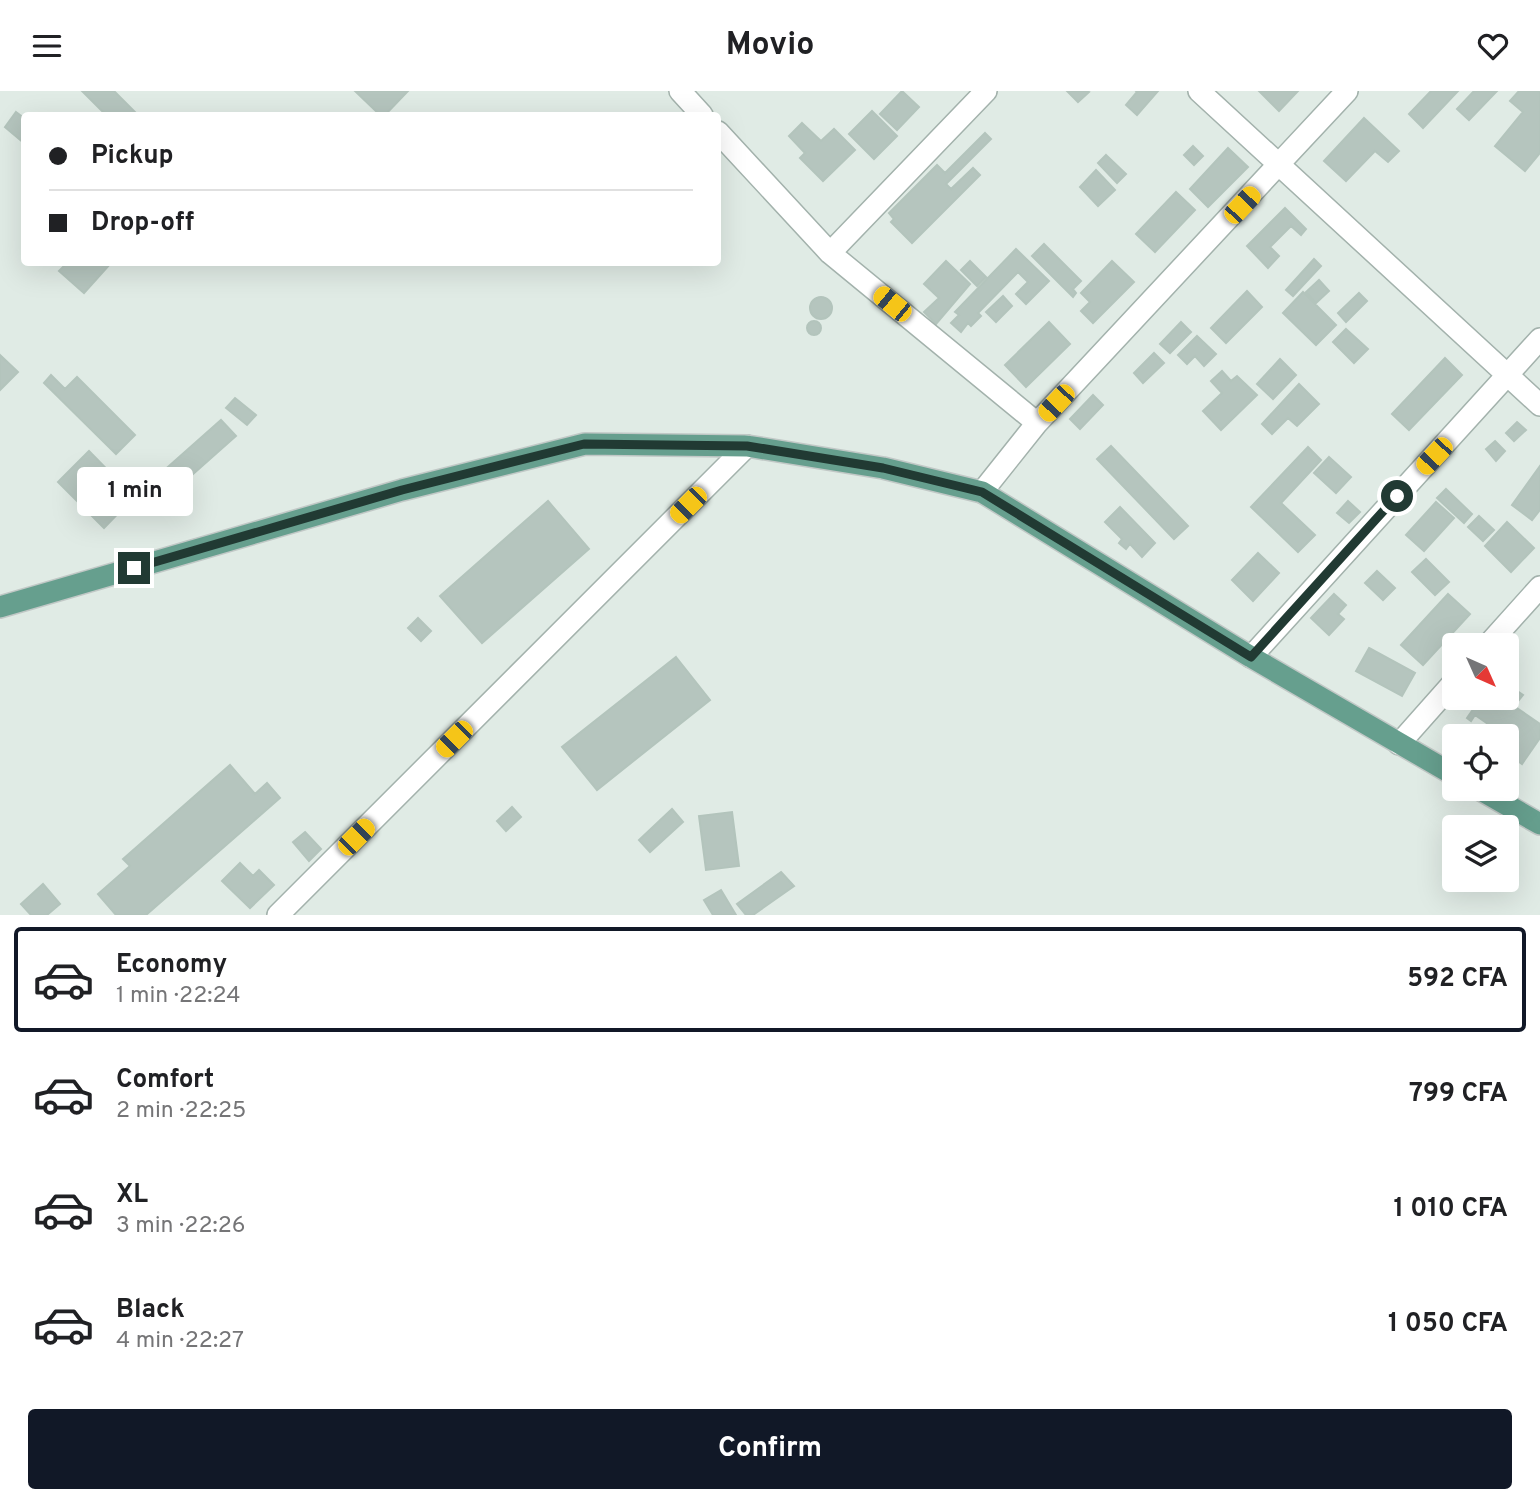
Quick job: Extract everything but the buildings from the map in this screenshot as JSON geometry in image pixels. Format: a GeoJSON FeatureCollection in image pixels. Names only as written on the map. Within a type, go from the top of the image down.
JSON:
{"type":"FeatureCollection","features":[{"type":"Feature","properties":{"kind":"main road"},"geometry":{"type":"LineString","coordinates":[[0,607],[402,490],[584,444],[747,446],[883,468],[982,492],[1251,657],[1442,768]]}},
{"type":"Feature","properties":{"kind":"main road"},"geometry":{"type":"LineString","coordinates":[[1500,801],[1540,824]]}},
{"type":"Feature","properties":{"kind":"street"},"geometry":{"type":"LineString","coordinates":[[680,91],[699,112]]}},
{"type":"Feature","properties":{"kind":"street"},"geometry":{"type":"LineString","coordinates":[[830,253],[986,91]]}},
{"type":"Feature","properties":{"kind":"street"},"geometry":{"type":"LineString","coordinates":[[1199,91],[1540,405]]}},
{"type":"Feature","properties":{"kind":"street"},"geometry":{"type":"LineString","coordinates":[[982,492],[1037,423],[1347,91]]}},
{"type":"Feature","properties":{"kind":"street"},"geometry":{"type":"LineString","coordinates":[[721,135],[830,253],[1037,423]]}},
{"type":"Feature","properties":{"kind":"street"},"geometry":{"type":"LineString","coordinates":[[1251,657],[1540,339]]}},
{"type":"Feature","properties":{"kind":"street"},"geometry":{"type":"LineString","coordinates":[[278,915],[747,446]]}},
{"type":"Feature","properties":{"kind":"street"},"geometry":{"type":"LineString","coordinates":[[1499,633],[1540,587]]}},
{"type":"Feature","properties":{"kind":"street"},"geometry":{"type":"LineString","coordinates":[[1399,744],[1442,696]]}},
{"type":"Feature","properties":{"kind":"route"},"geometry":{"type":"LineString","coordinates":[[134,568],[402,490],[584,444],[747,446],[883,468],[982,492],[1251,657],[1397,496]]}}]}
